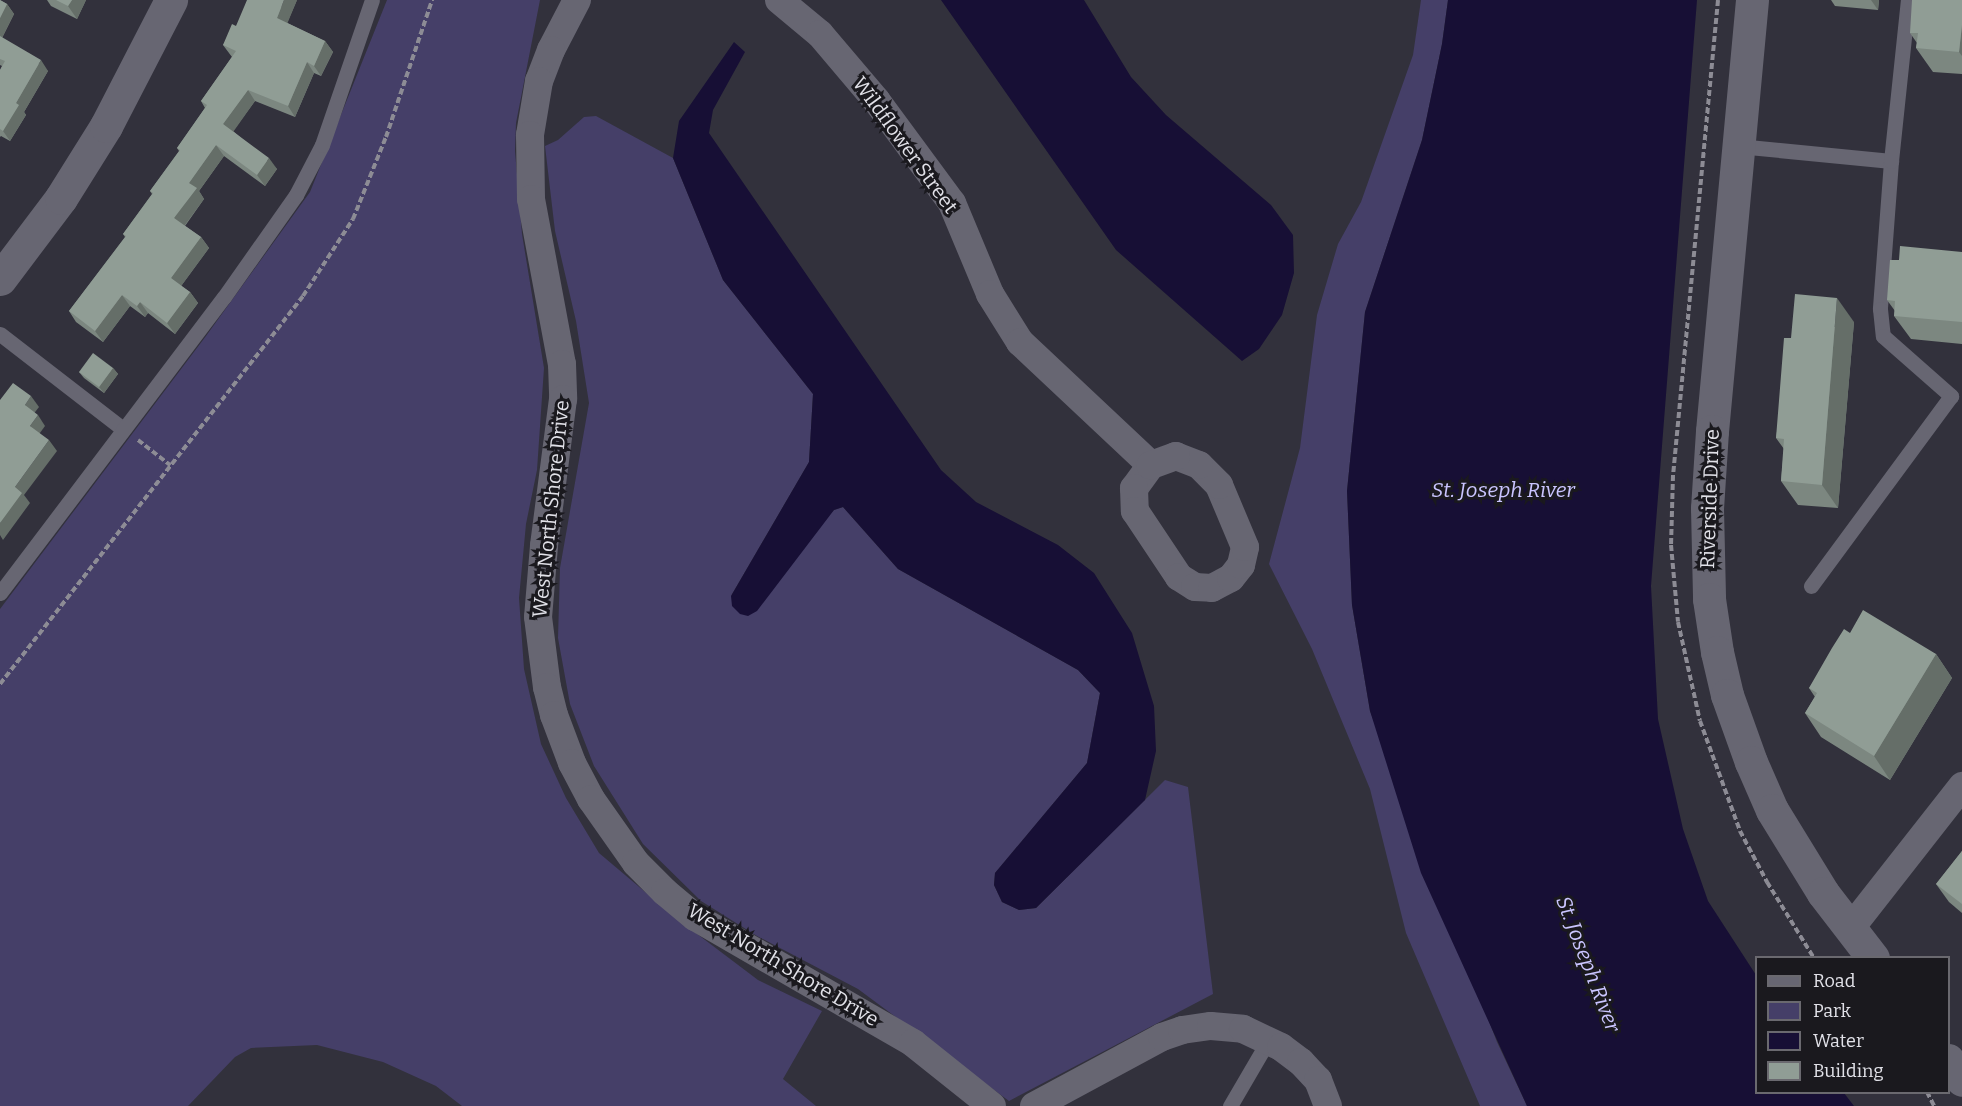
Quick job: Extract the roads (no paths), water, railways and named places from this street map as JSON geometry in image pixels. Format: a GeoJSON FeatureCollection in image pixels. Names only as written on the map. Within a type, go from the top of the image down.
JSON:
{"type":"FeatureCollection","features":[{"type":"Feature","properties":{"kind":"street"},"geometry":{"type":"LineString","coordinates":[[0,279],[61,198],[100,136],[171,0]]}},
{"type":"Feature","properties":{"kind":"street","name":"West North Shore Drive"},"geometry":{"type":"LineString","coordinates":[[577,0],[551,50],[539,81],[530,135],[531,199],[562,364],[563,399],[542,556],[538,617],[547,687],[573,763],[591,799],[629,854],[665,892],[694,917],[913,1043],[992,1106]]}},
{"type":"Feature","properties":{"kind":"street","name":"Wildflower Street"},"geometry":{"type":"LineString","coordinates":[[779,0],[820,34],[876,100],[952,203],[990,294],[1020,342],[1150,465]]}},
{"type":"Feature","properties":{"kind":"street","name":"Riverside Drive"},"geometry":{"type":"LineString","coordinates":[[1752,0],[1712,431],[1707,508],[1709,599],[1717,652],[1728,695],[1751,762],[1772,810],[1793,849],[1872,956]]}},
{"type":"Feature","properties":{"kind":"street"},"geometry":{"type":"LineString","coordinates":[[1176,456],[1199,465],[1219,485],[1245,547],[1241,565],[1231,578],[1212,588],[1195,587],[1179,577],[1135,511],[1134,488],[1150,465],[1176,456]]}},
{"type":"Feature","properties":{"kind":"street"},"geometry":{"type":"LineString","coordinates":[[1850,929],[1962,786]]}},
{"type":"Feature","properties":{"kind":"street"},"geometry":{"type":"LineString","coordinates":[[1034,1106],[1162,1037],[1182,1030],[1211,1026],[1243,1029],[1269,1041],[1301,1062],[1318,1080],[1328,1106]]}},
{"type":"Feature","properties":{"kind":"street"},"geometry":{"type":"LineString","coordinates":[[1950,1063],[1962,1080]]}},
{"type":"Feature","properties":{"kind":"lane"},"geometry":{"type":"LineString","coordinates":[[0,593],[224,297],[296,195],[322,146],[372,0]]}},
{"type":"Feature","properties":{"kind":"lane"},"geometry":{"type":"LineString","coordinates":[[1810,586],[1951,396],[1883,336],[1880,309],[1891,161],[1908,0]]}},
{"type":"Feature","properties":{"kind":"lane"},"geometry":{"type":"LineString","coordinates":[[1738,146],[1891,161]]}},
{"type":"Feature","properties":{"kind":"lane"},"geometry":{"type":"LineString","coordinates":[[0,334],[123,429]]}},
{"type":"Feature","properties":{"kind":"lane"},"geometry":{"type":"LineString","coordinates":[[1230,1106],[1269,1041]]}},
{"type":"Feature","properties":{"kind":"water"},"geometry":{"type":"Polygon","coordinates":[[[941,0],[1084,0],[1131,77],[1166,115],[1271,205],[1293,235],[1294,273],[1282,315],[1259,349],[1242,361],[1116,250],[941,0]]]}},
{"type":"Feature","properties":{"kind":"water","name":"St. Joseph River"},"geometry":{"type":"Polygon","coordinates":[[[1448,0],[1697,0],[1651,586],[1658,719],[1683,829],[1708,901],[1755,973],[1755,1094],[1845,1094],[1854,1106],[1527,1106],[1421,873],[1370,711],[1352,605],[1347,491],[1365,312],[1422,140],[1442,44],[1448,0]]]}},
{"type":"Feature","properties":{"kind":"water"},"geometry":{"type":"Polygon","coordinates":[[[734,42],[745,52],[713,110],[709,133],[941,470],[976,502],[1058,545],[1094,573],[1132,633],[1154,706],[1156,751],[1145,800],[1036,908],[1019,910],[1002,902],[994,885],[995,873],[1087,763],[1100,693],[1078,670],[898,569],[843,507],[834,510],[757,611],[748,616],[740,614],[732,606],[731,596],[809,462],[813,394],[723,280],[673,158],[679,121],[734,42]]]}}]}
